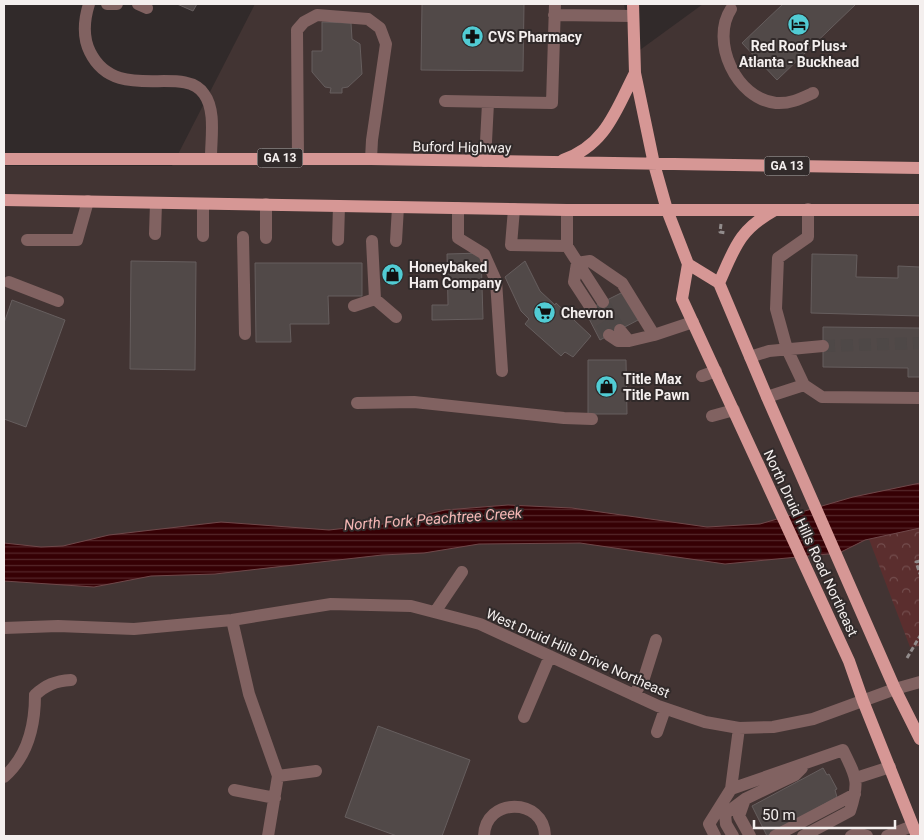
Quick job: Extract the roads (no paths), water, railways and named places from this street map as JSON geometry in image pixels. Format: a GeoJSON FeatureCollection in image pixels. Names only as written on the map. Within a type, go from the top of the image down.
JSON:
{"type":"FeatureCollection","features":[{"type":"Feature","properties":{"kind":"main road"},"geometry":{"type":"LineString","coordinates":[[633,10],[634,73],[654,164],[667,210],[688,264],[719,283],[744,232],[757,220],[778,208]]}},
{"type":"Feature","properties":{"kind":"main road"},"geometry":{"type":"LineString","coordinates":[[556,162],[577,155],[600,138],[613,117],[634,73]]}},
{"type":"Feature","properties":{"kind":"main road","name":"Buford Highway"},"geometry":{"type":"LineString","coordinates":[[4,159],[211,157],[920,168]]}},
{"type":"Feature","properties":{"kind":"main road"},"geometry":{"type":"LineString","coordinates":[[4,200],[567,210],[778,208],[920,210]]}},
{"type":"Feature","properties":{"kind":"main road","name":"North Druid Hills Road Northeast"},"geometry":{"type":"LineString","coordinates":[[688,264],[682,299],[849,661],[915,831]]}},
{"type":"Feature","properties":{"kind":"main road","name":"North Druid Hills Road Northeast"},"geometry":{"type":"LineString","coordinates":[[719,283],[894,689],[920,739]]}},
{"type":"Feature","properties":{"kind":"street"},"geometry":{"type":"LineString","coordinates":[[89,4],[84,31],[86,45],[92,57],[104,69],[118,78],[132,81],[188,83],[198,86],[204,93],[210,107],[211,157]]}},
{"type":"Feature","properties":{"kind":"street"},"geometry":{"type":"LineString","coordinates":[[107,4],[117,4]]}},
{"type":"Feature","properties":{"kind":"street"},"geometry":{"type":"LineString","coordinates":[[445,101],[552,103],[554,9],[633,10]]}},
{"type":"Feature","properties":{"kind":"street"},"geometry":{"type":"LineString","coordinates":[[731,9],[725,19],[722,40],[727,58],[740,81],[755,95],[774,103],[791,103],[813,93]]}},
{"type":"Feature","properties":{"kind":"street"},"geometry":{"type":"LineString","coordinates":[[298,158],[297,30],[304,22],[317,15],[368,19],[380,28],[386,44],[371,159]]}},
{"type":"Feature","properties":{"kind":"street"},"geometry":{"type":"LineString","coordinates":[[484,161],[488,103]]}},
{"type":"Feature","properties":{"kind":"street"},"geometry":{"type":"LineString","coordinates":[[27,240],[77,240],[88,202]]}},
{"type":"Feature","properties":{"kind":"street"},"geometry":{"type":"LineString","coordinates":[[155,234],[156,202]]}},
{"type":"Feature","properties":{"kind":"street"},"geometry":{"type":"LineString","coordinates":[[203,204],[203,236]]}},
{"type":"Feature","properties":{"kind":"street"},"geometry":{"type":"LineString","coordinates":[[266,204],[266,238]]}},
{"type":"Feature","properties":{"kind":"street"},"geometry":{"type":"LineString","coordinates":[[338,240],[339,206]]}},
{"type":"Feature","properties":{"kind":"street"},"geometry":{"type":"LineString","coordinates":[[396,241],[398,207]]}},
{"type":"Feature","properties":{"kind":"street"},"geometry":{"type":"LineString","coordinates":[[458,208],[458,238],[484,254],[496,281],[502,371]]}},
{"type":"Feature","properties":{"kind":"street"},"geometry":{"type":"LineString","coordinates":[[514,209],[511,244],[567,246]]}},
{"type":"Feature","properties":{"kind":"street"},"geometry":{"type":"LineString","coordinates":[[808,209],[808,237],[778,258],[776,310],[787,349],[804,385],[822,397],[920,398]]}},
{"type":"Feature","properties":{"kind":"street"},"geometry":{"type":"LineString","coordinates":[[567,210],[567,246],[603,302]]}},
{"type":"Feature","properties":{"kind":"street"},"geometry":{"type":"LineString","coordinates":[[243,237],[244,334]]}},
{"type":"Feature","properties":{"kind":"street"},"geometry":{"type":"LineString","coordinates":[[372,241],[375,299],[396,317]]}},
{"type":"Feature","properties":{"kind":"street"},"geometry":{"type":"LineString","coordinates":[[577,262],[590,261],[622,283],[654,335]]}},
{"type":"Feature","properties":{"kind":"street"},"geometry":{"type":"LineString","coordinates":[[577,262],[574,282],[591,308]]}},
{"type":"Feature","properties":{"kind":"street"},"geometry":{"type":"LineString","coordinates":[[9,282],[58,301]]}},
{"type":"Feature","properties":{"kind":"street"},"geometry":{"type":"LineString","coordinates":[[354,306],[375,299]]}},
{"type":"Feature","properties":{"kind":"street"},"geometry":{"type":"LineString","coordinates":[[615,332],[629,341],[693,322]]}},
{"type":"Feature","properties":{"kind":"street"},"geometry":{"type":"LineString","coordinates":[[750,357],[769,351],[823,346]]}},
{"type":"Feature","properties":{"kind":"street"},"geometry":{"type":"LineString","coordinates":[[702,376],[716,371]]}},
{"type":"Feature","properties":{"kind":"street"},"geometry":{"type":"LineString","coordinates":[[767,397],[804,385]]}},
{"type":"Feature","properties":{"kind":"street"},"geometry":{"type":"LineString","coordinates":[[357,403],[414,402],[564,418],[592,419]]}},
{"type":"Feature","properties":{"kind":"street"},"geometry":{"type":"LineString","coordinates":[[712,416],[734,410]]}},
{"type":"Feature","properties":{"kind":"street"},"geometry":{"type":"LineString","coordinates":[[434,612],[462,572]]}},
{"type":"Feature","properties":{"kind":"street","name":"West Druid Hills Drive Northeast"},"geometry":{"type":"LineString","coordinates":[[4,628],[58,626],[134,629],[232,620],[331,604],[411,606],[480,624],[665,709],[705,722],[740,728],[772,727],[813,719],[894,689],[920,682]]}},
{"type":"Feature","properties":{"kind":"street"},"geometry":{"type":"LineString","coordinates":[[232,620],[249,694],[278,776],[268,836]]}},
{"type":"Feature","properties":{"kind":"street"},"geometry":{"type":"LineString","coordinates":[[634,695],[644,678],[656,640]]}},
{"type":"Feature","properties":{"kind":"street"},"geometry":{"type":"LineString","coordinates":[[524,717],[550,656]]}},
{"type":"Feature","properties":{"kind":"street"},"geometry":{"type":"LineString","coordinates":[[4,777],[17,765],[35,722],[35,696],[45,686],[59,681],[71,680]]}},
{"type":"Feature","properties":{"kind":"street"},"geometry":{"type":"LineString","coordinates":[[656,732],[665,709]]}},
{"type":"Feature","properties":{"kind":"street"},"geometry":{"type":"LineString","coordinates":[[715,836],[709,824],[731,789],[740,728]]}},
{"type":"Feature","properties":{"kind":"street"},"geometry":{"type":"LineString","coordinates":[[731,789],[843,750],[856,778],[855,794],[850,811],[803,836]]}},
{"type":"Feature","properties":{"kind":"street"},"geometry":{"type":"LineString","coordinates":[[733,836],[726,824],[725,814],[745,799],[795,775],[810,762]]}},
{"type":"Feature","properties":{"kind":"street"},"geometry":{"type":"LineString","coordinates":[[856,778],[890,767]]}},
{"type":"Feature","properties":{"kind":"street"},"geometry":{"type":"LineString","coordinates":[[278,776],[316,771]]}},
{"type":"Feature","properties":{"kind":"street"},"geometry":{"type":"LineString","coordinates":[[234,790],[275,798]]}},
{"type":"Feature","properties":{"kind":"street"},"geometry":{"type":"LineString","coordinates":[[775,836],[855,794]]}},
{"type":"Feature","properties":{"kind":"street"},"geometry":{"type":"LineString","coordinates":[[745,799],[739,816],[750,836]]}},
{"type":"Feature","properties":{"kind":"street"},"geometry":{"type":"LineString","coordinates":[[484,836],[487,821],[493,814],[511,806],[521,806],[537,816],[542,824],[545,836]]}},
{"type":"Feature","properties":{"kind":"street"},"geometry":{"type":"LineString","coordinates":[[887,836],[915,831]]}},
{"type":"Feature","properties":{"kind":"street"},"geometry":{"type":"LineString","coordinates":[[851,836],[857,833],[867,836]]}},
{"type":"Feature","properties":{"kind":"water","name":"North Fork Peachtree Creek"},"geometry":{"type":"Polygon","coordinates":[[[920,483],[920,528],[865,540],[839,553],[725,564],[580,543],[479,544],[424,553],[382,555],[215,574],[151,576],[94,587],[4,581],[4,543],[41,547],[63,546],[109,535],[221,522],[329,530],[392,523],[445,510],[508,505],[572,508],[707,527],[760,524],[853,497],[920,483]]]}},
{"type":"Feature","properties":{"kind":"tunnel"},"geometry":{"type":"LineString","coordinates":[[603,302],[620,330]]}},
{"type":"Feature","properties":{"kind":"tunnel"},"geometry":{"type":"LineString","coordinates":[[591,308],[609,335]]}},
{"type":"Feature","properties":{"kind":"tunnel"},"geometry":{"type":"LineString","coordinates":[[823,346],[920,343]]}},
{"type":"Feature","properties":{"kind":"place","name":"Red Roof Plus+ Atlanta - Buckhead"},"geometry":{"type":"Point","coordinates":[799,24]}},
{"type":"Feature","properties":{"kind":"place","name":"CVS Pharmacy"},"geometry":{"type":"Point","coordinates":[472,37]}},
{"type":"Feature","properties":{"kind":"place","name":"Honeybaked Ham Company"},"geometry":{"type":"Point","coordinates":[393,275]}},
{"type":"Feature","properties":{"kind":"place","name":"Chevron"},"geometry":{"type":"Point","coordinates":[545,313]}},
{"type":"Feature","properties":{"kind":"place","name":"Title Max Title Pawn"},"geometry":{"type":"Point","coordinates":[607,387]}}]}
